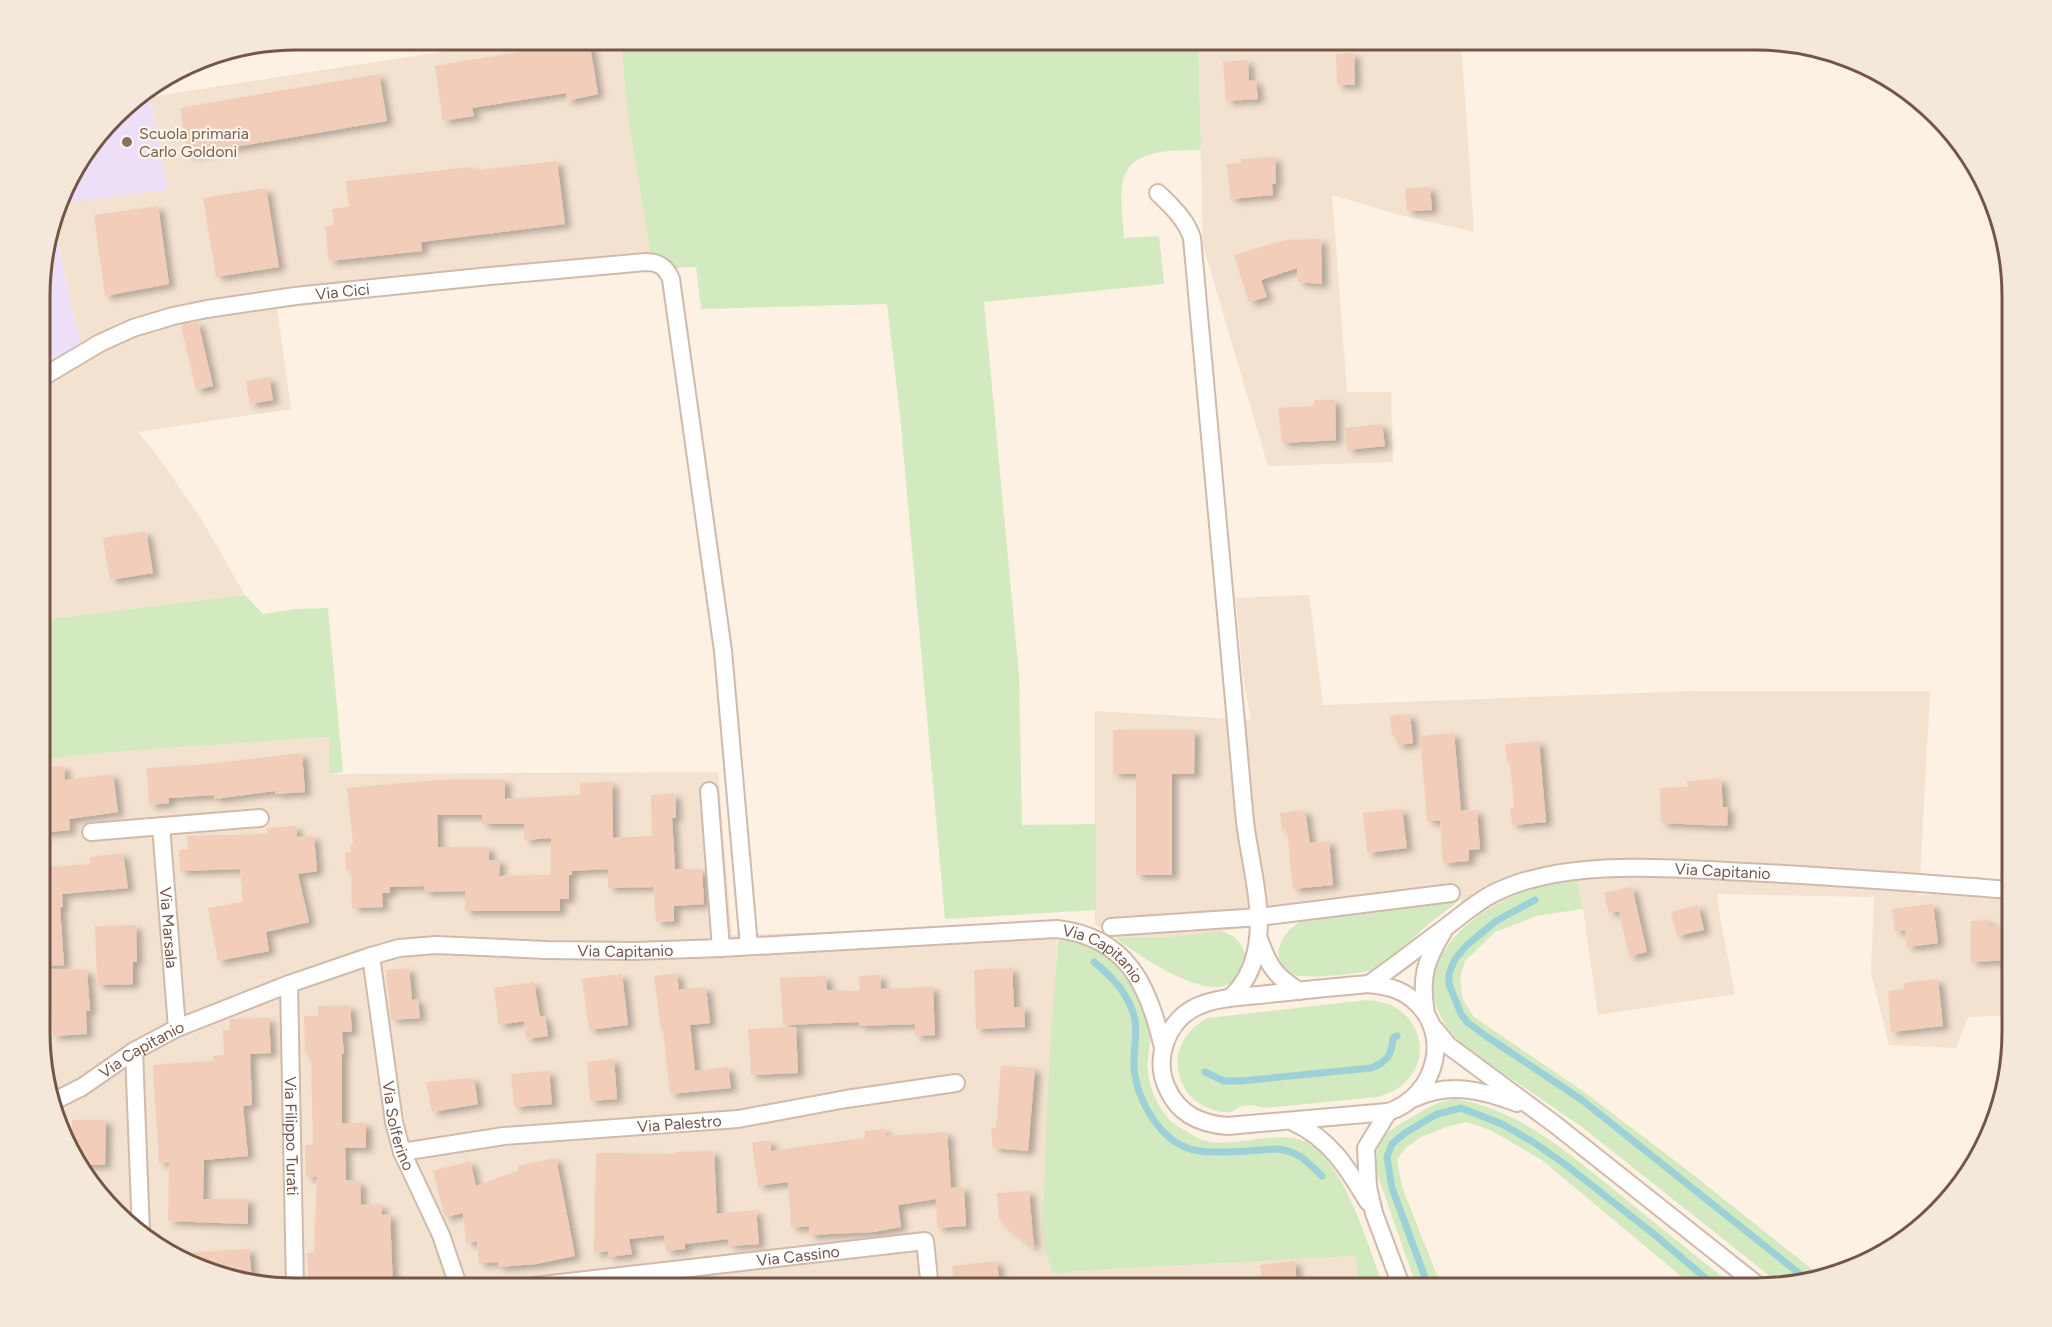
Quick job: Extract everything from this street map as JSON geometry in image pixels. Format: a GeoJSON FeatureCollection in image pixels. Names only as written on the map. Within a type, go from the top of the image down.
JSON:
{"type":"FeatureCollection","features":[{"type":"Feature","properties":{"kind":"street"},"geometry":{"type":"LineString","coordinates":[[1158,193],[1181,216],[1192,238],[1245,822],[1260,917],[1259,938],[1250,972],[1245,984],[1230,998]]}},
{"type":"Feature","properties":{"kind":"street","name":"Via Cici"},"geometry":{"type":"LineString","coordinates":[[50,373],[100,343],[134,328],[207,309],[295,296],[490,276],[646,262],[660,264],[667,270],[671,279],[721,632],[749,946]]}},
{"type":"Feature","properties":{"kind":"street"},"geometry":{"type":"LineString","coordinates":[[708,791],[721,948]]}},
{"type":"Feature","properties":{"kind":"street"},"geometry":{"type":"LineString","coordinates":[[90,832],[260,818]]}},
{"type":"Feature","properties":{"kind":"street","name":"Via Marsala"},"geometry":{"type":"LineString","coordinates":[[161,826],[177,1028]]}},
{"type":"Feature","properties":{"kind":"street","name":"Via Capitanio"},"geometry":{"type":"LineString","coordinates":[[1369,984],[1468,909],[1494,893],[1550,875],[1619,868],[1667,868],[1817,875],[2002,889]]}},
{"type":"Feature","properties":{"kind":"street","name":"Via Capitanio"},"geometry":{"type":"LineString","coordinates":[[1111,927],[1260,917],[1451,893]]}},
{"type":"Feature","properties":{"kind":"street","name":"Via Capitanio"},"geometry":{"type":"LineString","coordinates":[[1414,1098],[1425,1086],[1435,1063],[1436,1040],[1423,994],[1427,962],[1446,926]]}},
{"type":"Feature","properties":{"kind":"street","name":"Via Capitanio"},"geometry":{"type":"LineString","coordinates":[[59,1098],[82,1087],[134,1051],[177,1028],[289,984],[399,948],[436,945],[557,950],[721,948],[1057,930],[1074,931],[1105,945],[1130,966],[1139,978],[1154,1010],[1163,1048],[1161,1061],[1166,1087],[1177,1104],[1194,1118],[1211,1125],[1227,1126],[1388,1112]]}},
{"type":"Feature","properties":{"kind":"street"},"geometry":{"type":"LineString","coordinates":[[1259,938],[1273,970],[1282,980],[1299,991]]}},
{"type":"Feature","properties":{"kind":"street","name":"Via Solferino"},"geometry":{"type":"LineString","coordinates":[[371,956],[389,1094],[402,1152],[441,1235],[456,1278]]}},
{"type":"Feature","properties":{"kind":"street","name":"Via Filippo Turati"},"geometry":{"type":"LineString","coordinates":[[289,984],[295,1278]]}},
{"type":"Feature","properties":{"kind":"street"},"geometry":{"type":"LineString","coordinates":[[1163,1048],[1168,1035],[1184,1015],[1196,1007],[1230,998],[1369,984],[1398,990],[1413,999],[1449,1046],[1625,1178],[1749,1278]]}},
{"type":"Feature","properties":{"kind":"street"},"geometry":{"type":"LineString","coordinates":[[134,1051],[141,1223]]}},
{"type":"Feature","properties":{"kind":"street","name":"Via Palestro"},"geometry":{"type":"LineString","coordinates":[[402,1152],[504,1136],[738,1119],[846,1099],[956,1083]]}},
{"type":"Feature","properties":{"kind":"street"},"geometry":{"type":"LineString","coordinates":[[1398,1278],[1374,1213],[1368,1187],[1366,1148],[1388,1112],[1430,1091],[1463,1089],[1481,1091],[1535,1110]]}},
{"type":"Feature","properties":{"kind":"street"},"geometry":{"type":"LineString","coordinates":[[1291,1121],[1322,1138],[1344,1165],[1374,1213]]}},
{"type":"Feature","properties":{"kind":"street","name":"Via Cassino"},"geometry":{"type":"LineString","coordinates":[[603,1278],[925,1241],[929,1278]]}},
{"type":"Feature","properties":{"kind":"shaded area"},"geometry":{"type":"Polygon","coordinates":[[[453,50],[622,50],[627,112],[653,269],[472,286],[277,309],[291,409],[138,432],[202,520],[245,595],[50,619],[50,384],[89,360],[80,342],[56,238],[67,203],[168,188],[150,97],[453,50]]]}},
{"type":"Feature","properties":{"kind":"shaded area"},"geometry":{"type":"Polygon","coordinates":[[[1198,50],[1462,50],[1474,232],[1400,215],[1332,195],[1347,392],[1391,392],[1393,462],[1268,466],[1203,245],[1198,50]]]}},
{"type":"Feature","properties":{"kind":"shaded area","name":"Scuola primaria Carlo Goldoni"},"geometry":{"type":"Polygon","coordinates":[[[150,97],[168,189],[67,203],[82,172],[110,133],[133,110],[150,97]]]}},
{"type":"Feature","properties":{"kind":"shaded area"},"geometry":{"type":"Polygon","coordinates":[[[56,238],[80,342],[50,367],[50,279],[56,238]]]}},
{"type":"Feature","properties":{"kind":"shaded area"},"geometry":{"type":"Polygon","coordinates":[[[1309,595],[1323,705],[1692,691],[1930,691],[1919,895],[2002,892],[2002,1015],[1968,1017],[1956,1048],[1889,1045],[1871,972],[1874,897],[1717,894],[1735,994],[1598,1015],[1577,881],[1527,891],[1499,904],[1476,919],[1460,899],[1171,937],[1116,938],[1095,924],[1095,711],[1251,720],[1243,677],[1236,598],[1309,595]]]}},
{"type":"Feature","properties":{"kind":"shaded area"},"geometry":{"type":"Polygon","coordinates":[[[327,737],[330,774],[718,772],[732,935],[1058,922],[1042,1228],[1053,1274],[1357,1256],[1358,1278],[295,1278],[247,1273],[201,1259],[172,1245],[146,1227],[110,1194],[82,1155],[75,1141],[54,1080],[50,1048],[50,758],[327,737]]]}},
{"type":"Feature","properties":{"kind":"green space"},"geometry":{"type":"Polygon","coordinates":[[[622,50],[1198,50],[1201,150],[1164,152],[1141,158],[1132,164],[1125,174],[1122,187],[1124,238],[1159,236],[1164,284],[984,302],[1019,675],[1022,825],[1096,824],[1096,910],[945,919],[900,415],[887,304],[701,309],[696,267],[653,269],[627,112],[622,50]]]}},
{"type":"Feature","properties":{"kind":"green space"},"geometry":{"type":"Polygon","coordinates":[[[245,595],[263,614],[295,609],[328,608],[343,772],[329,774],[327,737],[50,758],[50,619],[245,595]]]}},
{"type":"Feature","properties":{"kind":"green space"},"geometry":{"type":"Polygon","coordinates":[[[1577,881],[1583,909],[1536,916],[1495,932],[1465,961],[1460,978],[1463,1000],[1474,1017],[1584,1092],[1814,1271],[1771,1277],[1582,1127],[1465,1047],[1444,1022],[1434,998],[1434,975],[1442,954],[1457,934],[1477,917],[1501,902],[1533,889],[1577,881]]]}},
{"type":"Feature","properties":{"kind":"green space"},"geometry":{"type":"Polygon","coordinates":[[[1461,899],[1424,928],[1395,956],[1375,969],[1346,974],[1298,976],[1284,969],[1280,962],[1280,946],[1283,938],[1295,925],[1303,921],[1461,899]]]}},
{"type":"Feature","properties":{"kind":"green space"},"geometry":{"type":"Polygon","coordinates":[[[1221,931],[1232,935],[1237,940],[1245,954],[1245,962],[1240,976],[1227,985],[1219,987],[1194,983],[1165,970],[1116,938],[1171,937],[1221,931]]]}},
{"type":"Feature","properties":{"kind":"green space"},"geometry":{"type":"Polygon","coordinates":[[[1058,940],[1091,947],[1119,966],[1139,994],[1150,1026],[1148,1073],[1151,1088],[1167,1117],[1174,1124],[1206,1141],[1219,1143],[1289,1137],[1313,1146],[1336,1173],[1346,1191],[1356,1211],[1380,1278],[1358,1278],[1356,1256],[1053,1274],[1042,1228],[1050,1047],[1058,940]]]}},
{"type":"Feature","properties":{"kind":"green space"},"geometry":{"type":"Polygon","coordinates":[[[1366,1000],[1388,1004],[1404,1014],[1415,1028],[1420,1044],[1418,1060],[1411,1076],[1397,1089],[1377,1097],[1265,1108],[1246,1105],[1225,1112],[1199,1104],[1181,1081],[1177,1062],[1182,1043],[1193,1028],[1208,1018],[1366,1000]]]}},
{"type":"Feature","properties":{"kind":"green space"},"geometry":{"type":"Polygon","coordinates":[[[1455,1099],[1478,1104],[1500,1112],[1542,1135],[1580,1162],[1724,1278],[1683,1278],[1542,1160],[1490,1130],[1466,1122],[1421,1137],[1407,1147],[1397,1159],[1402,1187],[1438,1278],[1414,1278],[1378,1176],[1377,1152],[1383,1137],[1389,1131],[1444,1101],[1455,1099]]]}},
{"type":"Feature","properties":{"kind":"building"},"geometry":{"type":"Polygon","coordinates":[[[530,50],[591,50],[598,94],[567,101],[566,93],[472,108],[474,116],[443,121],[435,66],[530,50]]]}},
{"type":"Feature","properties":{"kind":"building"},"geometry":{"type":"Polygon","coordinates":[[[1354,53],[1355,85],[1337,85],[1336,54],[1354,53]]]}},
{"type":"Feature","properties":{"kind":"building"},"geometry":{"type":"Polygon","coordinates":[[[1248,60],[1249,81],[1256,80],[1258,99],[1226,101],[1223,62],[1248,60]]]}},
{"type":"Feature","properties":{"kind":"building"},"geometry":{"type":"Polygon","coordinates":[[[379,74],[387,121],[188,155],[180,108],[379,74]]]}},
{"type":"Feature","properties":{"kind":"building"},"geometry":{"type":"Polygon","coordinates":[[[1275,157],[1276,183],[1272,184],[1273,195],[1230,199],[1227,164],[1241,163],[1241,159],[1275,157]]]}},
{"type":"Feature","properties":{"kind":"building"},"geometry":{"type":"Polygon","coordinates":[[[557,161],[565,224],[421,242],[422,251],[329,261],[325,227],[334,225],[332,209],[349,207],[346,181],[471,167],[471,171],[557,161]]]}},
{"type":"Feature","properties":{"kind":"building"},"geometry":{"type":"Polygon","coordinates":[[[1430,187],[1432,210],[1407,211],[1405,189],[1430,187]]]}},
{"type":"Feature","properties":{"kind":"building"},"geometry":{"type":"Polygon","coordinates":[[[266,188],[279,267],[216,277],[203,198],[266,188]]]}},
{"type":"Feature","properties":{"kind":"building"},"geometry":{"type":"Polygon","coordinates":[[[158,206],[169,284],[105,296],[94,215],[158,206]]]}},
{"type":"Feature","properties":{"kind":"building"},"geometry":{"type":"Polygon","coordinates":[[[1321,239],[1322,284],[1298,282],[1297,268],[1261,280],[1267,297],[1249,302],[1234,255],[1285,240],[1321,239]]]}},
{"type":"Feature","properties":{"kind":"building"},"geometry":{"type":"Polygon","coordinates":[[[198,322],[213,386],[196,390],[181,325],[198,322]]]}},
{"type":"Feature","properties":{"kind":"building"},"geometry":{"type":"Polygon","coordinates":[[[269,377],[273,400],[250,404],[246,381],[269,377]]]}},
{"type":"Feature","properties":{"kind":"building"},"geometry":{"type":"Polygon","coordinates":[[[1314,400],[1335,400],[1336,440],[1282,443],[1278,408],[1314,406],[1314,400]]]}},
{"type":"Feature","properties":{"kind":"building"},"geometry":{"type":"Polygon","coordinates":[[[1382,424],[1385,446],[1347,450],[1345,428],[1382,424]]]}},
{"type":"Feature","properties":{"kind":"building"},"geometry":{"type":"Polygon","coordinates":[[[146,531],[153,573],[110,580],[103,538],[146,531]]]}},
{"type":"Feature","properties":{"kind":"building"},"geometry":{"type":"Polygon","coordinates":[[[1410,714],[1413,743],[1397,745],[1396,735],[1392,736],[1390,716],[1410,714]]]}},
{"type":"Feature","properties":{"kind":"building"},"geometry":{"type":"Polygon","coordinates":[[[1113,730],[1195,730],[1194,774],[1172,774],[1172,875],[1136,875],[1136,774],[1113,774],[1113,730]]]}},
{"type":"Feature","properties":{"kind":"building"},"geometry":{"type":"Polygon","coordinates":[[[1454,733],[1461,811],[1477,810],[1480,849],[1469,850],[1469,861],[1443,863],[1440,821],[1427,821],[1420,736],[1454,733]]]}},
{"type":"Feature","properties":{"kind":"building"},"geometry":{"type":"Polygon","coordinates":[[[1539,741],[1546,822],[1512,825],[1510,808],[1514,807],[1510,761],[1507,761],[1505,744],[1539,741]]]}},
{"type":"Feature","properties":{"kind":"building"},"geometry":{"type":"Polygon","coordinates":[[[302,753],[305,792],[275,794],[275,791],[214,799],[214,795],[169,798],[169,803],[149,805],[147,768],[200,765],[302,753]]]}},
{"type":"Feature","properties":{"kind":"building"},"geometry":{"type":"Polygon","coordinates":[[[64,766],[65,780],[113,774],[118,812],[69,819],[70,830],[50,832],[50,767],[64,766]]]}},
{"type":"Feature","properties":{"kind":"building"},"geometry":{"type":"Polygon","coordinates":[[[1721,779],[1723,807],[1728,807],[1727,826],[1661,823],[1660,788],[1688,787],[1687,781],[1721,779]]]}},
{"type":"Feature","properties":{"kind":"building"},"geometry":{"type":"Polygon","coordinates":[[[440,780],[505,780],[505,799],[580,795],[580,783],[612,782],[613,838],[652,836],[651,795],[675,794],[676,818],[672,818],[675,869],[702,869],[704,904],[674,906],[674,921],[656,922],[653,887],[608,888],[608,869],[572,871],[572,875],[569,875],[569,899],[560,899],[560,911],[465,911],[465,891],[424,892],[424,886],[390,887],[390,893],[382,893],[383,907],[352,908],[351,870],[346,870],[345,853],[351,852],[350,845],[353,843],[347,788],[440,780]],[[437,815],[438,847],[489,847],[489,860],[500,860],[499,876],[551,875],[551,838],[524,840],[524,824],[482,824],[482,815],[437,815]]]}},
{"type":"Feature","properties":{"kind":"building"},"geometry":{"type":"Polygon","coordinates":[[[1402,809],[1407,848],[1367,853],[1363,813],[1402,809]]]}},
{"type":"Feature","properties":{"kind":"building"},"geometry":{"type":"Polygon","coordinates":[[[1305,810],[1310,843],[1329,841],[1333,885],[1293,889],[1287,829],[1282,830],[1280,813],[1305,810]]]}},
{"type":"Feature","properties":{"kind":"building"},"geometry":{"type":"Polygon","coordinates":[[[296,826],[297,837],[314,836],[317,871],[298,874],[309,922],[266,932],[269,951],[218,961],[208,908],[243,902],[240,869],[180,871],[179,850],[188,849],[187,836],[267,834],[267,828],[296,826]]]}},
{"type":"Feature","properties":{"kind":"building"},"geometry":{"type":"Polygon","coordinates":[[[123,853],[128,888],[62,894],[63,907],[60,907],[64,965],[50,966],[50,867],[90,864],[90,857],[123,853]]]}},
{"type":"Feature","properties":{"kind":"building"},"geometry":{"type":"Polygon","coordinates":[[[1632,887],[1647,952],[1629,956],[1619,911],[1609,913],[1604,893],[1632,887]]]}},
{"type":"Feature","properties":{"kind":"building"},"geometry":{"type":"Polygon","coordinates":[[[1933,904],[1938,943],[1907,947],[1905,930],[1895,932],[1892,909],[1933,904]]]}},
{"type":"Feature","properties":{"kind":"building"},"geometry":{"type":"Polygon","coordinates":[[[1698,905],[1704,930],[1677,936],[1671,912],[1698,905]]]}},
{"type":"Feature","properties":{"kind":"building"},"geometry":{"type":"Polygon","coordinates":[[[1988,920],[1989,926],[2002,925],[2002,960],[1971,962],[1971,921],[1988,920]]]}},
{"type":"Feature","properties":{"kind":"building"},"geometry":{"type":"Polygon","coordinates":[[[136,925],[137,962],[133,962],[133,984],[97,985],[95,926],[136,925]]]}},
{"type":"Feature","properties":{"kind":"building"},"geometry":{"type":"Polygon","coordinates":[[[409,968],[412,1000],[418,999],[420,1018],[391,1020],[386,970],[409,968]]]}},
{"type":"Feature","properties":{"kind":"building"},"geometry":{"type":"Polygon","coordinates":[[[1012,968],[1014,1007],[1024,1007],[1025,1027],[976,1029],[974,970],[1012,968]]]}},
{"type":"Feature","properties":{"kind":"building"},"geometry":{"type":"Polygon","coordinates":[[[50,969],[87,970],[90,1011],[86,1011],[87,1034],[53,1036],[50,969]]]}},
{"type":"Feature","properties":{"kind":"building"},"geometry":{"type":"Polygon","coordinates":[[[677,973],[679,990],[706,987],[710,1023],[690,1025],[695,1071],[728,1067],[731,1088],[670,1094],[654,976],[677,973]]]}},
{"type":"Feature","properties":{"kind":"building"},"geometry":{"type":"Polygon","coordinates":[[[622,974],[628,1025],[589,1030],[582,979],[622,974]]]}},
{"type":"Feature","properties":{"kind":"building"},"geometry":{"type":"Polygon","coordinates":[[[880,975],[881,989],[933,987],[935,1035],[915,1036],[915,1024],[859,1026],[859,1022],[783,1025],[780,978],[826,976],[827,990],[860,991],[859,976],[880,975]]]}},
{"type":"Feature","properties":{"kind":"building"},"geometry":{"type":"Polygon","coordinates":[[[1938,979],[1943,1026],[1891,1032],[1888,991],[1904,989],[1904,983],[1938,979]]]}},
{"type":"Feature","properties":{"kind":"building"},"geometry":{"type":"Polygon","coordinates":[[[534,982],[540,1017],[545,1016],[548,1036],[526,1039],[524,1021],[499,1025],[494,988],[534,982]]]}},
{"type":"Feature","properties":{"kind":"building"},"geometry":{"type":"Polygon","coordinates":[[[318,1006],[350,1006],[352,1032],[342,1032],[344,1054],[342,1054],[342,1123],[366,1123],[366,1148],[345,1148],[346,1180],[360,1182],[361,1205],[381,1204],[382,1215],[390,1214],[393,1278],[308,1278],[307,1253],[314,1253],[317,1177],[306,1177],[305,1145],[313,1145],[311,1054],[305,1054],[304,1016],[318,1016],[318,1006]]]}},
{"type":"Feature","properties":{"kind":"building"},"geometry":{"type":"Polygon","coordinates":[[[269,1018],[271,1053],[250,1054],[252,1105],[243,1106],[248,1156],[204,1160],[203,1199],[248,1199],[248,1224],[168,1221],[169,1163],[159,1163],[153,1065],[213,1061],[213,1056],[224,1055],[223,1030],[230,1030],[230,1019],[269,1018]]]}},
{"type":"Feature","properties":{"kind":"building"},"geometry":{"type":"Polygon","coordinates":[[[796,1027],[798,1073],[751,1075],[748,1029],[796,1027]]]}},
{"type":"Feature","properties":{"kind":"building"},"geometry":{"type":"Polygon","coordinates":[[[614,1059],[617,1099],[590,1101],[587,1062],[614,1059]]]}},
{"type":"Feature","properties":{"kind":"building"},"geometry":{"type":"Polygon","coordinates":[[[1001,1066],[1035,1068],[1028,1151],[993,1148],[991,1128],[996,1128],[1001,1066]]]}},
{"type":"Feature","properties":{"kind":"building"},"geometry":{"type":"Polygon","coordinates":[[[549,1071],[552,1104],[514,1107],[511,1074],[549,1071]]]}},
{"type":"Feature","properties":{"kind":"building"},"geometry":{"type":"Polygon","coordinates":[[[474,1078],[478,1104],[432,1112],[426,1082],[474,1078]]]}},
{"type":"Feature","properties":{"kind":"building"},"geometry":{"type":"Polygon","coordinates":[[[72,1120],[106,1120],[105,1165],[89,1165],[72,1135],[72,1120]]]}},
{"type":"Feature","properties":{"kind":"building"},"geometry":{"type":"Polygon","coordinates":[[[885,1129],[886,1136],[947,1132],[951,1188],[964,1187],[966,1226],[937,1228],[936,1199],[898,1205],[901,1227],[873,1232],[809,1235],[809,1226],[791,1228],[788,1182],[758,1186],[752,1143],[770,1140],[771,1151],[865,1138],[865,1131],[885,1129]]]}},
{"type":"Feature","properties":{"kind":"building"},"geometry":{"type":"Polygon","coordinates":[[[714,1151],[717,1214],[756,1210],[759,1244],[729,1246],[728,1239],[685,1244],[685,1249],[666,1251],[664,1235],[629,1239],[632,1254],[609,1257],[608,1251],[594,1253],[596,1153],[675,1154],[675,1152],[714,1151]]]}},
{"type":"Feature","properties":{"kind":"building"},"geometry":{"type":"Polygon","coordinates":[[[556,1158],[575,1256],[536,1264],[498,1267],[498,1262],[479,1263],[477,1241],[466,1243],[463,1213],[445,1217],[433,1171],[470,1161],[476,1186],[519,1170],[518,1166],[556,1158]]]}},
{"type":"Feature","properties":{"kind":"building"},"geometry":{"type":"Polygon","coordinates":[[[1029,1191],[1034,1248],[999,1219],[997,1193],[1029,1191]]]}},
{"type":"Feature","properties":{"kind":"building"},"geometry":{"type":"Polygon","coordinates":[[[249,1249],[251,1274],[216,1264],[188,1253],[249,1249]]]}},
{"type":"Feature","properties":{"kind":"building"},"geometry":{"type":"Polygon","coordinates":[[[997,1261],[999,1278],[954,1278],[952,1266],[997,1261]]]}},
{"type":"Feature","properties":{"kind":"building"},"geometry":{"type":"Polygon","coordinates":[[[1295,1261],[1296,1278],[1262,1278],[1260,1265],[1295,1261]]]}},
{"type":"Feature","properties":{"kind":"waterway"},"geometry":{"type":"LineString","coordinates":[[1535,900],[1496,921],[1467,945],[1455,959],[1449,974],[1449,984],[1461,1014],[1468,1023],[1486,1036],[1582,1100],[1800,1274]]}},
{"type":"Feature","properties":{"kind":"waterway"},"geometry":{"type":"LineString","coordinates":[[1094,962],[1117,984],[1133,1012],[1136,1026],[1134,1060],[1136,1080],[1146,1107],[1163,1132],[1187,1148],[1200,1151],[1279,1149],[1287,1151],[1303,1158],[1322,1176]]}},
{"type":"Feature","properties":{"kind":"waterway"},"geometry":{"type":"LineString","coordinates":[[1205,1072],[1224,1081],[1241,1081],[1371,1068],[1388,1057],[1393,1038],[1397,1036]]}},
{"type":"Feature","properties":{"kind":"waterway"},"geometry":{"type":"LineString","coordinates":[[1425,1278],[1392,1188],[1387,1157],[1392,1144],[1405,1133],[1437,1114],[1461,1108],[1502,1124],[1533,1142],[1655,1235],[1705,1278]]}},
{"type":"Feature","properties":{"kind":"place","name":"Scuola primaria Carlo Goldoni"},"geometry":{"type":"Point","coordinates":[127,142]}}]}
